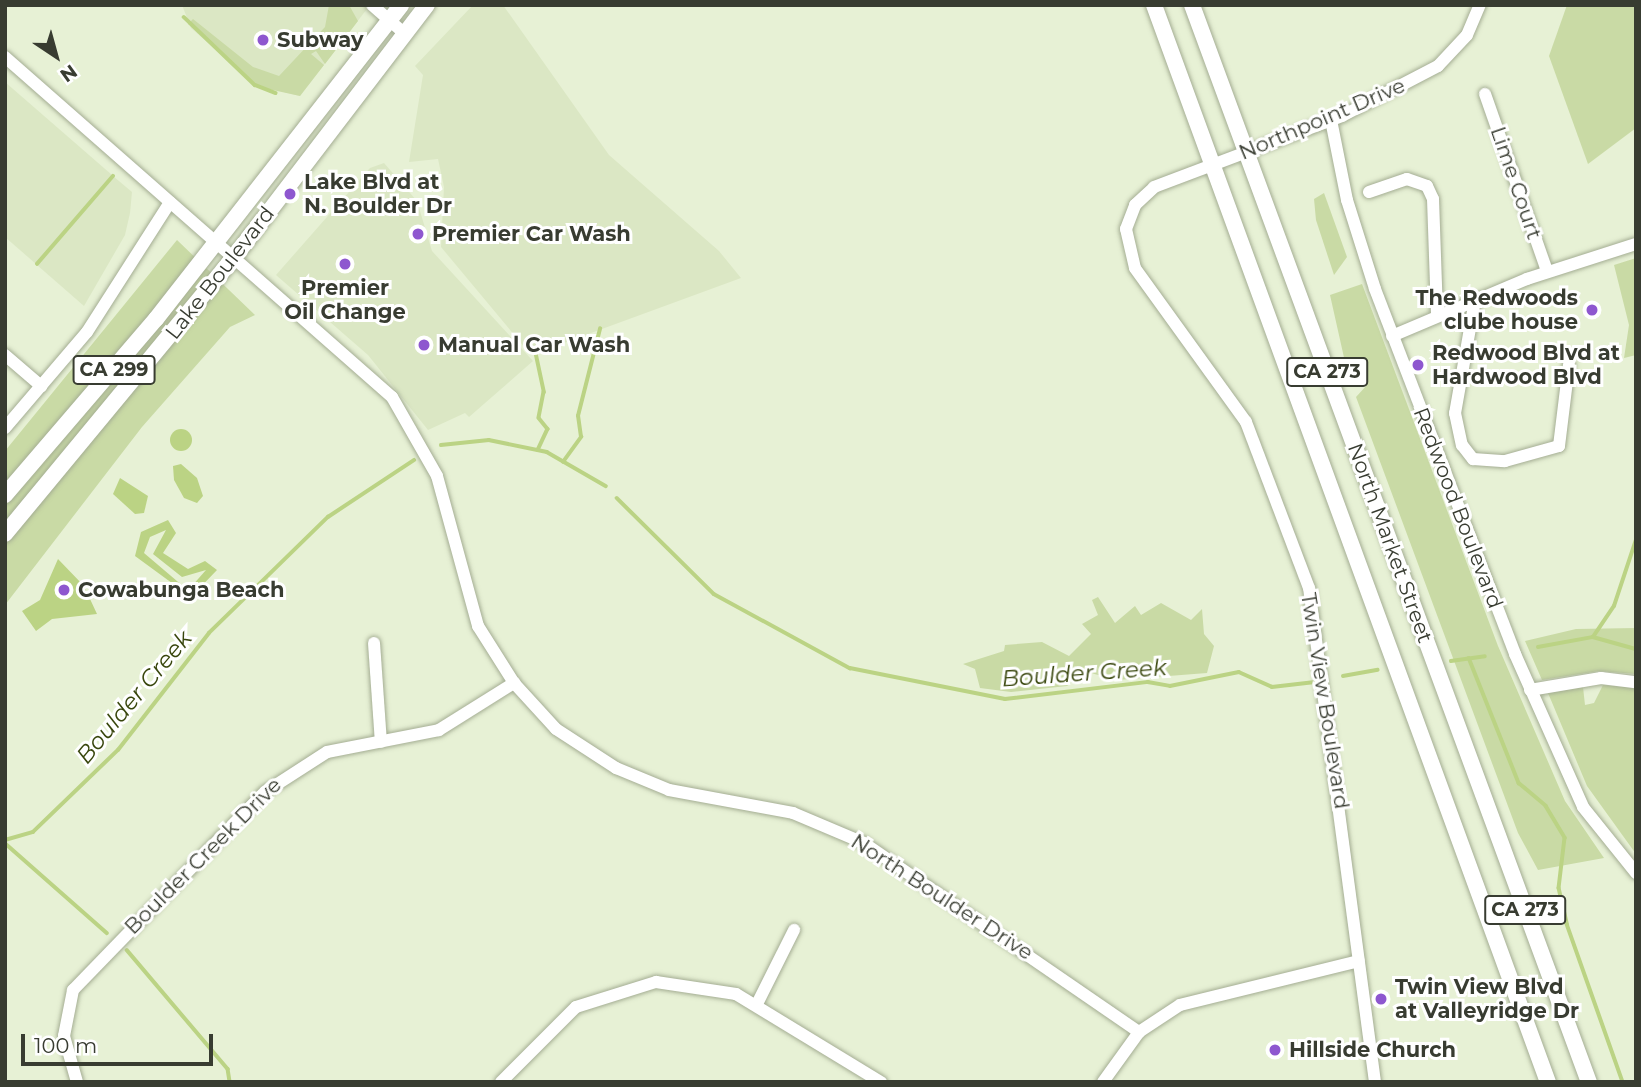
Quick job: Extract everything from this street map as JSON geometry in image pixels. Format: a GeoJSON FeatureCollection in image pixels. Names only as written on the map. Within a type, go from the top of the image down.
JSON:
{"type":"FeatureCollection","features":[{"type":"Feature","properties":{"kind":"main road","name":"Lake Boulevard"},"geometry":{"type":"LineString","coordinates":[[5,495],[219,242],[401,5]]}},
{"type":"Feature","properties":{"kind":"main road","name":"Lake Boulevard"},"geometry":{"type":"LineString","coordinates":[[5,534],[235,256],[427,5]]}},
{"type":"Feature","properties":{"kind":"main road","name":"North Market Street"},"geometry":{"type":"LineString","coordinates":[[1154,5],[1548,1082]]}},
{"type":"Feature","properties":{"kind":"main road","name":"North Market Street"},"geometry":{"type":"LineString","coordinates":[[1192,5],[1588,1082]]}},
{"type":"Feature","properties":{"kind":"street"},"geometry":{"type":"LineString","coordinates":[[372,5],[405,34]]}},
{"type":"Feature","properties":{"kind":"street","name":"Northpoint Drive"},"geometry":{"type":"LineString","coordinates":[[1212,166],[1331,120],[1438,66],[1467,35],[1480,5]]}},
{"type":"Feature","properties":{"kind":"street","name":"North Boulder Drive"},"geometry":{"type":"LineString","coordinates":[[5,57],[369,373],[418,436],[437,476],[473,613],[514,683],[556,729],[616,768],[696,799],[793,813],[864,843],[1139,1032]]}},
{"type":"Feature","properties":{"kind":"street","name":"Lime Court"},"geometry":{"type":"LineString","coordinates":[[1485,94],[1547,271]]}},
{"type":"Feature","properties":{"kind":"street","name":"Redwood Boulevard"},"geometry":{"type":"LineString","coordinates":[[1331,120],[1354,227],[1392,336],[1530,690],[1583,807],[1636,873]]}},
{"type":"Feature","properties":{"kind":"street","name":"Twin View Boulevard"},"geometry":{"type":"LineString","coordinates":[[1212,166],[1144,195],[1129,217],[1128,248],[1135,268],[1246,422],[1309,587],[1375,1082]]}},
{"type":"Feature","properties":{"kind":"street"},"geometry":{"type":"LineString","coordinates":[[1369,192],[1407,179],[1427,186],[1433,199],[1437,316]]}},
{"type":"Feature","properties":{"kind":"street"},"geometry":{"type":"LineString","coordinates":[[5,428],[96,320],[170,202]]}},
{"type":"Feature","properties":{"kind":"street"},"geometry":{"type":"LineString","coordinates":[[1392,336],[1547,271],[1636,244]]}},
{"type":"Feature","properties":{"kind":"street"},"geometry":{"type":"LineString","coordinates":[[1475,300],[1455,413],[1462,445],[1473,458],[1505,461],[1559,446],[1569,365]]}},
{"type":"Feature","properties":{"kind":"street"},"geometry":{"type":"LineString","coordinates":[[5,355],[41,386]]}},
{"type":"Feature","properties":{"kind":"street"},"geometry":{"type":"LineString","coordinates":[[374,643],[381,742]]}},
{"type":"Feature","properties":{"kind":"street"},"geometry":{"type":"LineString","coordinates":[[1530,690],[1590,679],[1636,682]]}},
{"type":"Feature","properties":{"kind":"street","name":"Boulder Creek Drive"},"geometry":{"type":"LineString","coordinates":[[77,1082],[64,1024],[73,990],[97,958],[294,768],[340,748],[439,730],[514,683]]}},
{"type":"Feature","properties":{"kind":"street"},"geometry":{"type":"LineString","coordinates":[[757,1004],[794,930]]}},
{"type":"Feature","properties":{"kind":"street"},"geometry":{"type":"LineString","coordinates":[[1103,1082],[1139,1032],[1180,1005],[1359,961]]}},
{"type":"Feature","properties":{"kind":"street"},"geometry":{"type":"LineString","coordinates":[[501,1082],[576,1007],[604,995],[656,982],[691,984],[757,1004],[881,1082]]}},
{"type":"Feature","properties":{"kind":"shaded area"},"geometry":{"type":"Polygon","coordinates":[[[182,5],[370,5],[300,96],[256,85],[191,28],[182,5]]]}},
{"type":"Feature","properties":{"kind":"shaded area"},"geometry":{"type":"Polygon","coordinates":[[[329,5],[349,5],[358,21],[325,64],[316,51],[311,54],[324,65],[300,96],[259,87],[188,24],[193,19],[253,67],[279,76],[325,27],[329,5]]]}},
{"type":"Feature","properties":{"kind":"shaded area"},"geometry":{"type":"Polygon","coordinates":[[[473,5],[503,5],[609,155],[719,251],[741,278],[531,355],[441,247],[444,187],[438,159],[409,162],[423,75],[415,66],[473,5]]]}},
{"type":"Feature","properties":{"kind":"shaded area"},"geometry":{"type":"Polygon","coordinates":[[[1567,5],[1636,5],[1636,128],[1588,164],[1549,56],[1567,5]]]}},
{"type":"Feature","properties":{"kind":"shaded area"},"geometry":{"type":"Polygon","coordinates":[[[5,82],[112,175],[36,264],[5,237],[5,82]]]}},
{"type":"Feature","properties":{"kind":"shaded area"},"geometry":{"type":"Polygon","coordinates":[[[384,163],[417,201],[432,251],[533,361],[469,417],[465,413],[428,430],[368,355],[276,275],[370,168],[384,163]]]}},
{"type":"Feature","properties":{"kind":"shaded area"},"geometry":{"type":"Polygon","coordinates":[[[113,176],[132,192],[130,213],[125,235],[84,306],[37,265],[113,176]]]}},
{"type":"Feature","properties":{"kind":"shaded area"},"geometry":{"type":"Polygon","coordinates":[[[1324,193],[1347,257],[1334,275],[1316,220],[1314,199],[1324,193]]]}},
{"type":"Feature","properties":{"kind":"shaded area"},"geometry":{"type":"Polygon","coordinates":[[[177,240],[255,315],[230,327],[142,427],[5,605],[5,451],[177,240]]]}},
{"type":"Feature","properties":{"kind":"shaded area"},"geometry":{"type":"Polygon","coordinates":[[[1636,258],[1636,355],[1624,358],[1629,325],[1614,265],[1636,258]]]}},
{"type":"Feature","properties":{"kind":"shaded area"},"geometry":{"type":"Polygon","coordinates":[[[1362,284],[1498,646],[1565,801],[1604,858],[1538,870],[1518,833],[1356,397],[1367,385],[1355,359],[1345,362],[1330,295],[1362,284]]]}},
{"type":"Feature","properties":{"kind":"shaded area"},"geometry":{"type":"Polygon","coordinates":[[[181,429],[189,432],[192,440],[189,448],[181,451],[173,448],[170,440],[173,432],[181,429]]]}},
{"type":"Feature","properties":{"kind":"shaded area"},"geometry":{"type":"Polygon","coordinates":[[[181,464],[197,478],[203,496],[197,503],[184,498],[174,480],[173,466],[181,464]]]}},
{"type":"Feature","properties":{"kind":"shaded area"},"geometry":{"type":"Polygon","coordinates":[[[120,478],[148,496],[144,513],[135,514],[113,494],[120,478]]]}},
{"type":"Feature","properties":{"kind":"shaded area"},"geometry":{"type":"Polygon","coordinates":[[[168,520],[176,533],[163,553],[188,569],[205,561],[217,570],[191,597],[135,556],[141,532],[168,520]],[[166,530],[150,537],[144,553],[184,587],[191,587],[206,570],[182,577],[153,554],[166,530]]]}},
{"type":"Feature","properties":{"kind":"shaded area","name":"Cowabunga Beach"},"geometry":{"type":"Polygon","coordinates":[[[58,559],[84,586],[97,614],[52,619],[36,631],[22,611],[40,600],[58,559]]]}},
{"type":"Feature","properties":{"kind":"shaded area"},"geometry":{"type":"Polygon","coordinates":[[[1098,597],[1115,623],[1135,606],[1141,615],[1161,603],[1191,620],[1202,609],[1204,634],[1214,646],[1207,673],[1117,680],[1087,672],[1067,686],[1011,692],[980,688],[975,669],[963,664],[1004,651],[1005,645],[1042,642],[1069,656],[1091,634],[1082,624],[1098,615],[1092,600],[1098,597]]]}},
{"type":"Feature","properties":{"kind":"shaded area"},"geometry":{"type":"Polygon","coordinates":[[[1636,628],[1636,674],[1599,671],[1542,680],[1525,641],[1576,629],[1636,628]]]}},
{"type":"Feature","properties":{"kind":"shaded area"},"geometry":{"type":"Polygon","coordinates":[[[1603,685],[1636,688],[1636,854],[1587,786],[1548,693],[1583,687],[1585,705],[1594,703],[1603,685]]]}},
{"type":"Feature","properties":{"kind":"waterway"},"geometry":{"type":"LineString","coordinates":[[184,17],[255,85],[276,93]]}},
{"type":"Feature","properties":{"kind":"waterway"},"geometry":{"type":"LineString","coordinates":[[37,264],[113,176]]}},
{"type":"Feature","properties":{"kind":"waterway"},"geometry":{"type":"LineString","coordinates":[[563,462],[581,437],[578,416],[600,329]]}},
{"type":"Feature","properties":{"kind":"waterway"},"geometry":{"type":"LineString","coordinates":[[536,353],[544,392],[539,418],[548,429],[538,450]]}},
{"type":"Feature","properties":{"kind":"waterway","name":"Boulder Creek"},"geometry":{"type":"LineString","coordinates":[[441,445],[489,440],[547,452],[606,486]]}},
{"type":"Feature","properties":{"kind":"waterway","name":"Boulder Creek"},"geometry":{"type":"LineString","coordinates":[[5,840],[33,832],[118,750],[209,633],[328,517],[414,460]]}},
{"type":"Feature","properties":{"kind":"waterway","name":"Boulder Creek"},"geometry":{"type":"LineString","coordinates":[[617,498],[714,594],[850,668],[1005,699],[1148,682],[1170,686],[1239,672],[1272,687],[1315,682]]}},
{"type":"Feature","properties":{"kind":"waterway"},"geometry":{"type":"LineString","coordinates":[[1593,637],[1614,606],[1636,540]]}},
{"type":"Feature","properties":{"kind":"waterway","name":"Boulder Creek"},"geometry":{"type":"LineString","coordinates":[[1538,647],[1593,637],[1636,649]]}},
{"type":"Feature","properties":{"kind":"waterway","name":"Boulder Creek"},"geometry":{"type":"LineString","coordinates":[[1451,661],[1485,656]]}},
{"type":"Feature","properties":{"kind":"waterway"},"geometry":{"type":"LineString","coordinates":[[1469,658],[1519,783],[1546,806],[1565,838],[1559,888],[1567,924],[1623,1082]]}},
{"type":"Feature","properties":{"kind":"waterway","name":"Boulder Creek"},"geometry":{"type":"LineString","coordinates":[[1343,676],[1377,670]]}},
{"type":"Feature","properties":{"kind":"waterway"},"geometry":{"type":"LineString","coordinates":[[5,843],[107,933]]}},
{"type":"Feature","properties":{"kind":"waterway"},"geometry":{"type":"LineString","coordinates":[[127,950],[228,1069],[230,1082]]}},
{"type":"Feature","properties":{"kind":"place","name":"Subway"},"geometry":{"type":"Point","coordinates":[263,40]}},
{"type":"Feature","properties":{"kind":"place","name":"Lake Blvd at N. Boulder Dr"},"geometry":{"type":"Point","coordinates":[290,194]}},
{"type":"Feature","properties":{"kind":"place","name":"Premier Car Wash"},"geometry":{"type":"Point","coordinates":[418,234]}},
{"type":"Feature","properties":{"kind":"place","name":"Premier Oil Change"},"geometry":{"type":"Point","coordinates":[345,264]}},
{"type":"Feature","properties":{"kind":"place","name":"The Redwoods clube house"},"geometry":{"type":"Point","coordinates":[1592,310]}},
{"type":"Feature","properties":{"kind":"place","name":"Manual Car Wash"},"geometry":{"type":"Point","coordinates":[424,345]}},
{"type":"Feature","properties":{"kind":"place","name":"Redwood Blvd at Hardwood Blvd"},"geometry":{"type":"Point","coordinates":[1418,365]}},
{"type":"Feature","properties":{"kind":"place","name":"Cowabunga Beach"},"geometry":{"type":"Point","coordinates":[64,590]}},
{"type":"Feature","properties":{"kind":"place","name":"Twin View Blvd at Valleyridge Dr"},"geometry":{"type":"Point","coordinates":[1381,999]}},
{"type":"Feature","properties":{"kind":"place","name":"Hillside Church"},"geometry":{"type":"Point","coordinates":[1275,1050]}}]}
